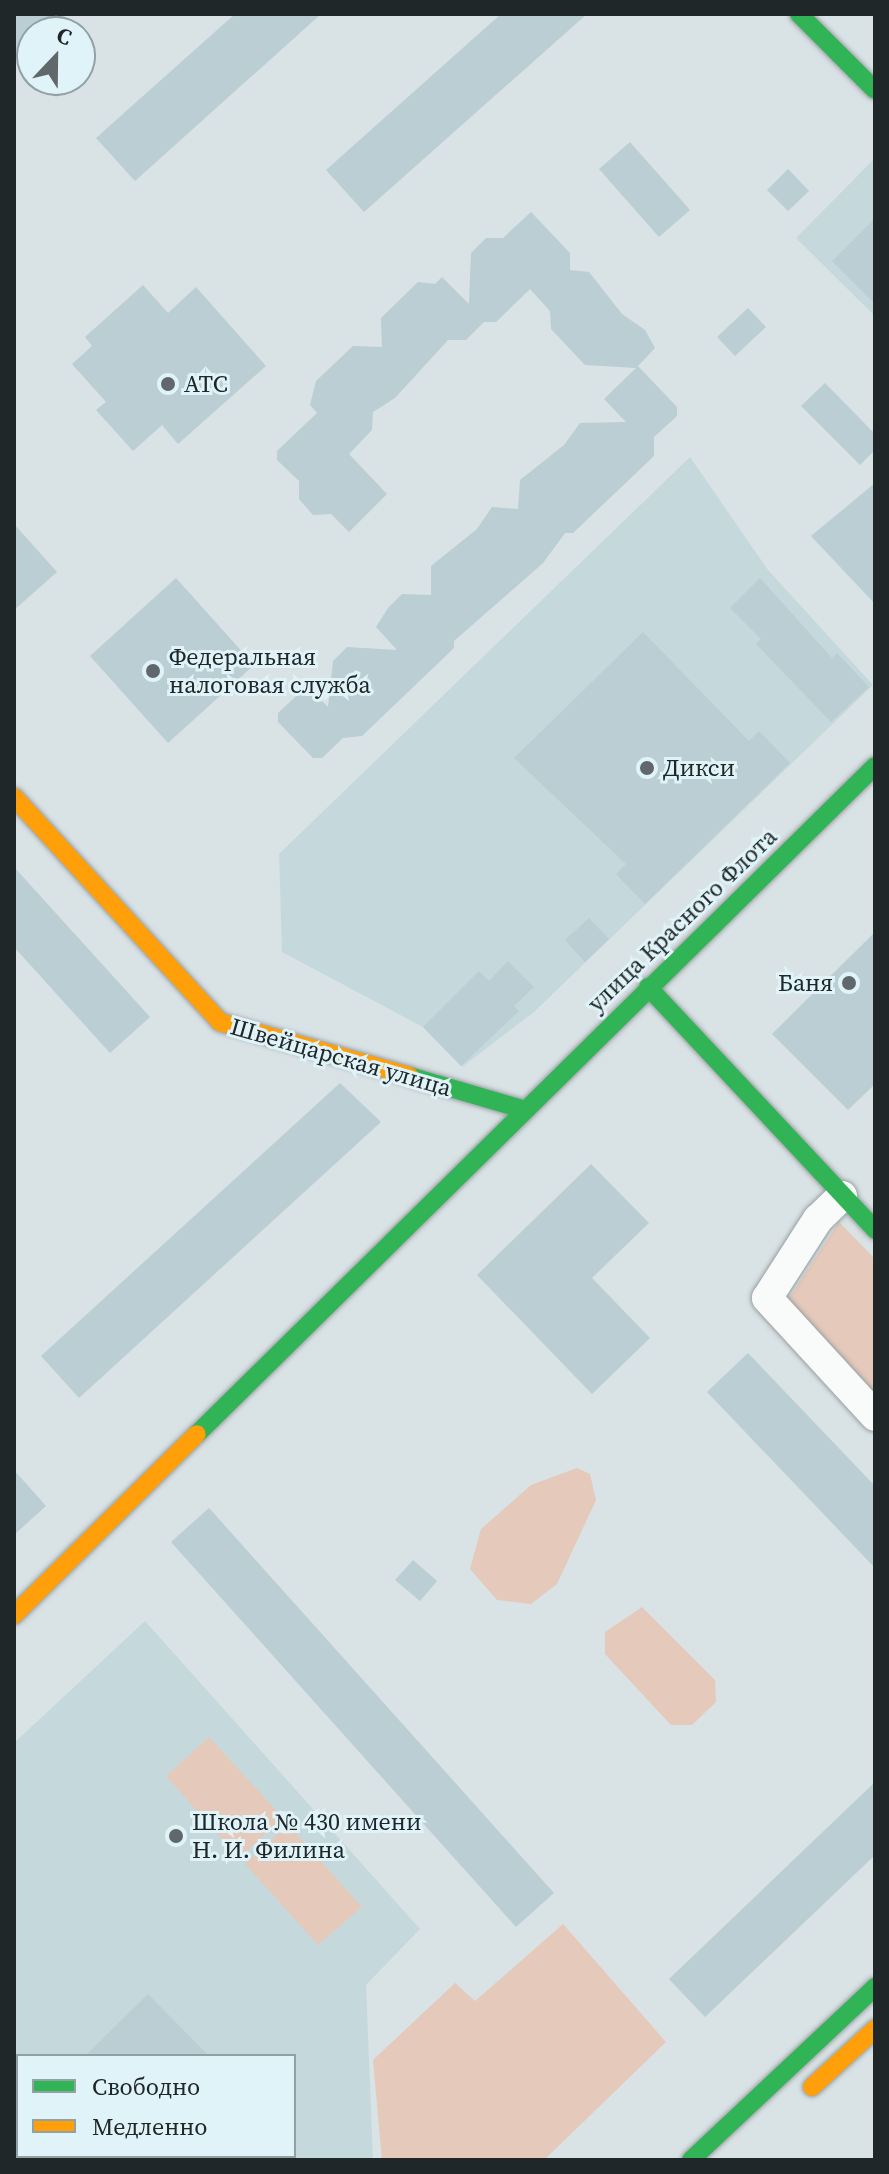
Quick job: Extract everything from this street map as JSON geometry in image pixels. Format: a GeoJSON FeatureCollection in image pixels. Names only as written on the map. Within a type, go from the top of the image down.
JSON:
{"type":"FeatureCollection","features":[{"type":"Feature","properties":{"kind":"street"},"geometry":{"type":"LineString","coordinates":[[799,14],[875,90]]}},
{"type":"Feature","properties":{"kind":"street","name":"улица Красного Флота"},"geometry":{"type":"LineString","coordinates":[[14,1615],[485,1157],[525,1110],[875,766]]}},
{"type":"Feature","properties":{"kind":"street","name":"Швейцарская улица"},"geometry":{"type":"LineString","coordinates":[[14,797],[220,1022],[525,1110]]}},
{"type":"Feature","properties":{"kind":"street"},"geometry":{"type":"LineString","coordinates":[[648,987],[875,1230]]}},
{"type":"Feature","properties":{"kind":"street"},"geometry":{"type":"LineString","coordinates":[[842,1196],[818,1219],[767,1298],[875,1416]]}},
{"type":"Feature","properties":{"kind":"street"},"geometry":{"type":"LineString","coordinates":[[691,2160],[875,1987]]}},
{"type":"Feature","properties":{"kind":"street"},"geometry":{"type":"LineString","coordinates":[[802,2097],[875,2029]]}},
{"type":"Feature","properties":{"kind":"shaded area"},"geometry":{"type":"Polygon","coordinates":[[[875,158],[875,316],[796,238],[875,158]]]}},
{"type":"Feature","properties":{"kind":"shaded area"},"geometry":{"type":"Polygon","coordinates":[[[690,457],[768,570],[873,685],[534,1012],[462,1067],[423,1027],[282,952],[279,854],[690,457]]]}},
{"type":"Feature","properties":{"kind":"shaded area"},"geometry":{"type":"Polygon","coordinates":[[[839,1222],[875,1259],[875,1395],[787,1301],[839,1222]]]}},
{"type":"Feature","properties":{"kind":"shaded area"},"geometry":{"type":"Polygon","coordinates":[[[577,1468],[590,1474],[596,1500],[557,1584],[531,1604],[497,1600],[470,1569],[481,1529],[531,1485],[577,1468]]]}},
{"type":"Feature","properties":{"kind":"shaded area"},"geometry":{"type":"Polygon","coordinates":[[[642,1607],[715,1680],[716,1702],[692,1725],[671,1725],[605,1654],[605,1632],[642,1607]]]}},
{"type":"Feature","properties":{"kind":"shaded area","name":"Школа № 430 имени Н. И. Филина"},"geometry":{"type":"Polygon","coordinates":[[[145,1621],[420,1929],[366,1985],[373,2160],[14,2160],[14,1743],[145,1621]]]}},
{"type":"Feature","properties":{"kind":"shaded area"},"geometry":{"type":"Polygon","coordinates":[[[209,1737],[283,1818],[239,1858],[166,1776],[209,1737]]]}},
{"type":"Feature","properties":{"kind":"shaded area"},"geometry":{"type":"Polygon","coordinates":[[[288,1825],[362,1907],[318,1945],[245,1864],[288,1825]]]}},
{"type":"Feature","properties":{"kind":"shaded area"},"geometry":{"type":"Polygon","coordinates":[[[563,1924],[666,2042],[544,2160],[382,2160],[373,2060],[455,1983],[475,2001],[563,1924]]]}},
{"type":"Feature","properties":{"kind":"building"},"geometry":{"type":"Polygon","coordinates":[[[14,14],[57,14],[16,16],[14,53],[14,14]]]}},
{"type":"Feature","properties":{"kind":"building"},"geometry":{"type":"Polygon","coordinates":[[[235,14],[321,14],[135,181],[96,138],[235,14]]]}},
{"type":"Feature","properties":{"kind":"building"},"geometry":{"type":"Polygon","coordinates":[[[501,14],[587,14],[364,212],[326,170],[501,14]]]}},
{"type":"Feature","properties":{"kind":"building"},"geometry":{"type":"Polygon","coordinates":[[[630,142],[690,210],[659,237],[599,169],[630,142]]]}},
{"type":"Feature","properties":{"kind":"building"},"geometry":{"type":"Polygon","coordinates":[[[788,169],[809,191],[788,211],[767,190],[788,169]]]}},
{"type":"Feature","properties":{"kind":"building"},"geometry":{"type":"Polygon","coordinates":[[[531,212],[570,253],[570,270],[589,272],[622,314],[645,330],[655,348],[638,366],[677,407],[677,416],[654,437],[654,456],[573,533],[565,533],[543,563],[454,641],[454,648],[362,736],[343,738],[322,758],[313,758],[278,722],[278,713],[307,686],[328,707],[333,661],[347,647],[397,650],[376,627],[388,608],[402,594],[431,595],[431,566],[477,529],[492,507],[518,509],[520,480],[564,445],[580,423],[626,422],[604,399],[636,368],[585,365],[551,329],[550,311],[530,289],[496,322],[484,322],[466,340],[448,340],[395,398],[373,412],[372,430],[349,454],[387,494],[349,532],[331,514],[313,515],[299,499],[299,481],[277,460],[277,451],[317,413],[310,405],[316,381],[353,346],[382,347],[381,318],[418,282],[435,284],[442,277],[469,304],[471,253],[486,238],[503,238],[531,212]]]}},
{"type":"Feature","properties":{"kind":"building"},"geometry":{"type":"Polygon","coordinates":[[[875,218],[875,304],[832,261],[875,218]]]}},
{"type":"Feature","properties":{"kind":"building","name":"АТС"},"geometry":{"type":"Polygon","coordinates":[[[143,285],[168,313],[196,287],[266,366],[178,444],[162,425],[133,451],[96,410],[106,402],[72,364],[92,346],[85,337],[143,285]]]}},
{"type":"Feature","properties":{"kind":"building"},"geometry":{"type":"Polygon","coordinates":[[[748,308],[766,327],[735,356],[717,337],[748,308]]]}},
{"type":"Feature","properties":{"kind":"building"},"geometry":{"type":"Polygon","coordinates":[[[825,383],[875,434],[875,450],[860,465],[801,406],[825,383]]]}},
{"type":"Feature","properties":{"kind":"building"},"geometry":{"type":"Polygon","coordinates":[[[875,483],[875,604],[811,536],[875,483]]]}},
{"type":"Feature","properties":{"kind":"building"},"geometry":{"type":"Polygon","coordinates":[[[14,524],[57,572],[14,610],[14,524]]]}},
{"type":"Feature","properties":{"kind":"building"},"geometry":{"type":"Polygon","coordinates":[[[176,578],[254,665],[168,743],[90,656],[176,578]]]}},
{"type":"Feature","properties":{"kind":"building"},"geometry":{"type":"Polygon","coordinates":[[[760,578],[832,658],[837,653],[869,687],[831,722],[756,644],[761,639],[730,608],[760,578]]]}},
{"type":"Feature","properties":{"kind":"building"},"geometry":{"type":"Polygon","coordinates":[[[643,632],[749,741],[759,731],[790,763],[645,904],[616,874],[626,864],[514,758],[643,632]]]}},
{"type":"Feature","properties":{"kind":"building"},"geometry":{"type":"Polygon","coordinates":[[[14,867],[150,1017],[110,1053],[14,947],[14,867]]]}},
{"type":"Feature","properties":{"kind":"building"},"geometry":{"type":"Polygon","coordinates":[[[589,918],[609,939],[585,962],[565,940],[589,918]]]}},
{"type":"Feature","properties":{"kind":"building","name":"Баня"},"geometry":{"type":"Polygon","coordinates":[[[875,932],[875,1084],[848,1110],[772,1034],[875,932]]]}},
{"type":"Feature","properties":{"kind":"building"},"geometry":{"type":"Polygon","coordinates":[[[508,961],[534,987],[514,1006],[519,1011],[461,1066],[423,1027],[479,971],[489,981],[508,961]]]}},
{"type":"Feature","properties":{"kind":"building"},"geometry":{"type":"Polygon","coordinates":[[[340,1083],[381,1122],[79,1398],[41,1356],[340,1083]]]}},
{"type":"Feature","properties":{"kind":"building"},"geometry":{"type":"Polygon","coordinates":[[[591,1164],[649,1223],[592,1278],[650,1338],[592,1394],[477,1275],[591,1164]]]}},
{"type":"Feature","properties":{"kind":"building"},"geometry":{"type":"Polygon","coordinates":[[[748,1353],[875,1486],[875,1568],[707,1392],[748,1353]]]}},
{"type":"Feature","properties":{"kind":"building"},"geometry":{"type":"Polygon","coordinates":[[[14,1470],[46,1506],[14,1535],[14,1470]]]}},
{"type":"Feature","properties":{"kind":"building"},"geometry":{"type":"Polygon","coordinates":[[[209,1508],[554,1893],[516,1927],[171,1542],[209,1508]]]}},
{"type":"Feature","properties":{"kind":"building"},"geometry":{"type":"Polygon","coordinates":[[[413,1560],[437,1581],[420,1601],[395,1580],[413,1560]]]}},
{"type":"Feature","properties":{"kind":"building"},"geometry":{"type":"Polygon","coordinates":[[[875,1782],[875,1855],[705,2017],[669,1979],[875,1782]]]}},
{"type":"Feature","properties":{"kind":"building"},"geometry":{"type":"Polygon","coordinates":[[[148,1994],[207,2054],[87,2054],[148,1994]]]}},
{"type":"Feature","properties":{"kind":"traffic: fast"},"geometry":{"type":"LineString","coordinates":[[799,14],[875,90]]}},
{"type":"Feature","properties":{"kind":"traffic: fast"},"geometry":{"type":"LineString","coordinates":[[197,1434],[875,766]]}},
{"type":"Feature","properties":{"kind":"traffic: fast"},"geometry":{"type":"LineString","coordinates":[[648,987],[875,1230]]}},
{"type":"Feature","properties":{"kind":"traffic: fast"},"geometry":{"type":"LineString","coordinates":[[409,1076],[525,1110]]}},
{"type":"Feature","properties":{"kind":"traffic: fast"},"geometry":{"type":"LineString","coordinates":[[691,2160],[875,1987]]}},
{"type":"Feature","properties":{"kind":"traffic: slow"},"geometry":{"type":"LineString","coordinates":[[14,797],[220,1022],[409,1076]]}},
{"type":"Feature","properties":{"kind":"traffic: slow"},"geometry":{"type":"LineString","coordinates":[[14,1615],[197,1434]]}},
{"type":"Feature","properties":{"kind":"traffic: slow"},"geometry":{"type":"LineString","coordinates":[[812,2087],[875,2029]]}},
{"type":"Feature","properties":{"kind":"place","name":"АТС"},"geometry":{"type":"Point","coordinates":[168,384]}},
{"type":"Feature","properties":{"kind":"place","name":"Федеральная налоговая служба"},"geometry":{"type":"Point","coordinates":[153,671]}},
{"type":"Feature","properties":{"kind":"place","name":"Дикси"},"geometry":{"type":"Point","coordinates":[647,768]}},
{"type":"Feature","properties":{"kind":"place","name":"Баня"},"geometry":{"type":"Point","coordinates":[849,983]}},
{"type":"Feature","properties":{"kind":"place","name":"Школа № 430 имени Н. И. Филина"},"geometry":{"type":"Point","coordinates":[176,1836]}}]}
